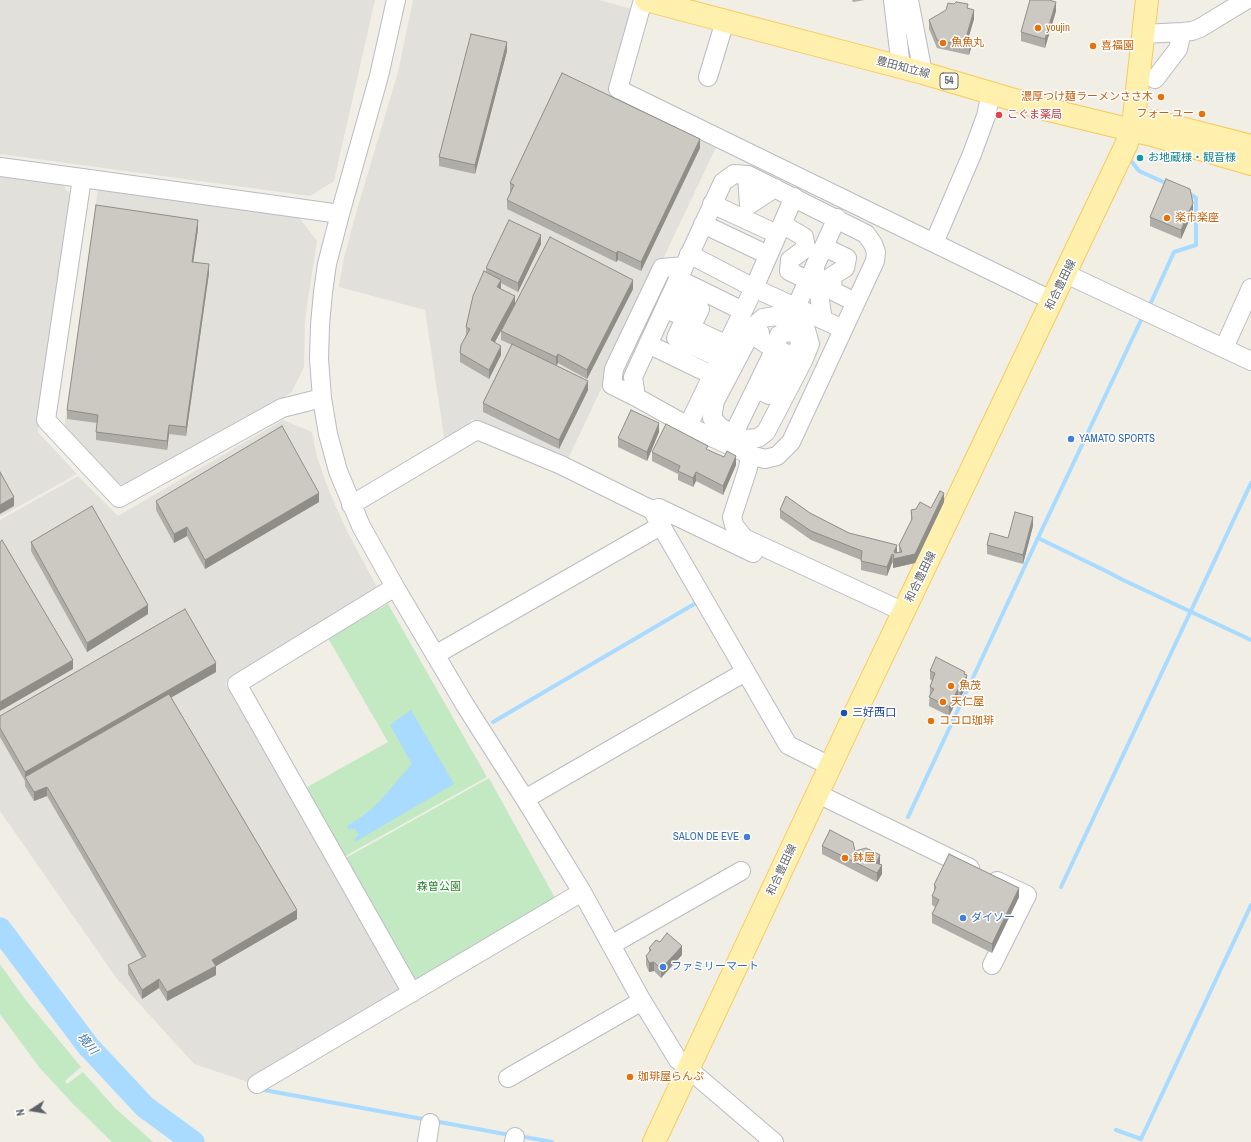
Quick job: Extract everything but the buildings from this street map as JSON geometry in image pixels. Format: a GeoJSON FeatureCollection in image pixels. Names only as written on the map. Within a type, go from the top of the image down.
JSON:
{"type":"FeatureCollection","features":[{"type":"Feature","properties":{"kind":"main road","name":"豊田知立線"},"geometry":{"type":"LineString","coordinates":[[645,0],[725,21],[922,65],[1132,123],[1251,164]]}},
{"type":"Feature","properties":{"kind":"main road","name":"豊田知立線"},"geometry":{"type":"LineString","coordinates":[[701,0],[900,60]]}},
{"type":"Feature","properties":{"kind":"main road","name":"和合豊田線"},"geometry":{"type":"LineString","coordinates":[[654,1142],[689,1071],[830,766],[1066,274],[1127,143],[1132,123],[1146,0]]}},
{"type":"Feature","properties":{"kind":"main road","name":"豊田知立線"},"geometry":{"type":"LineString","coordinates":[[922,65],[991,93],[1132,123],[1251,146]]}},
{"type":"Feature","properties":{"kind":"street"},"geometry":{"type":"LineString","coordinates":[[396,0],[379,76],[327,264],[320,325],[319,359],[322,398],[328,434],[338,471],[351,504],[395,587],[435,655],[582,892],[642,1001],[678,1060],[689,1071],[774,1142]]}},
{"type":"Feature","properties":{"kind":"street"},"geometry":{"type":"LineString","coordinates":[[645,0],[618,90],[1053,301]]}},
{"type":"Feature","properties":{"kind":"street"},"geometry":{"type":"LineString","coordinates":[[893,0],[900,60]]}},
{"type":"Feature","properties":{"kind":"street"},"geometry":{"type":"LineString","coordinates":[[909,0],[922,65]]}},
{"type":"Feature","properties":{"kind":"street"},"geometry":{"type":"LineString","coordinates":[[1143,34],[1192,31],[1200,28],[1245,0]]}},
{"type":"Feature","properties":{"kind":"street"},"geometry":{"type":"LineString","coordinates":[[708,77],[725,21]]}},
{"type":"Feature","properties":{"kind":"street"},"geometry":{"type":"LineString","coordinates":[[1156,79],[1178,49],[1182,32]]}},
{"type":"Feature","properties":{"kind":"street"},"geometry":{"type":"LineString","coordinates":[[934,243],[972,154],[986,116],[991,93]]}},
{"type":"Feature","properties":{"kind":"street"},"geometry":{"type":"LineString","coordinates":[[0,167],[340,214]]}},
{"type":"Feature","properties":{"kind":"street"},"geometry":{"type":"LineString","coordinates":[[636,398],[633,377],[677,281],[702,224],[723,182],[734,174],[747,174],[837,218],[866,234],[873,244],[876,252],[875,261],[842,329],[791,442],[777,456],[765,459],[736,431],[688,426],[612,386],[614,369],[662,268],[677,281],[700,309],[691,328],[759,346]]}},
{"type":"Feature","properties":{"kind":"street"},"geometry":{"type":"LineString","coordinates":[[747,174],[749,204],[775,188]]}},
{"type":"Feature","properties":{"kind":"street"},"geometry":{"type":"LineString","coordinates":[[82,178],[46,420],[119,498],[282,408],[322,398]]}},
{"type":"Feature","properties":{"kind":"street"},"geometry":{"type":"LineString","coordinates":[[743,311],[794,197]]}},
{"type":"Feature","properties":{"kind":"street"},"geometry":{"type":"LineString","coordinates":[[712,204],[804,237],[806,248],[790,260],[790,271],[812,275]]}},
{"type":"Feature","properties":{"kind":"street"},"geometry":{"type":"LineString","coordinates":[[796,307],[837,218]]}},
{"type":"Feature","properties":{"kind":"street"},"geometry":{"type":"LineString","coordinates":[[702,224],[768,255]]}},
{"type":"Feature","properties":{"kind":"street"},"geometry":{"type":"LineString","coordinates":[[824,247],[846,258],[845,268],[832,276],[833,291],[855,302]]}},
{"type":"Feature","properties":{"kind":"street"},"geometry":{"type":"LineString","coordinates":[[1066,274],[1251,361]]}},
{"type":"Feature","properties":{"kind":"street"},"geometry":{"type":"LineString","coordinates":[[812,275],[823,320]]}},
{"type":"Feature","properties":{"kind":"street"},"geometry":{"type":"LineString","coordinates":[[677,281],[754,288],[842,329]]}},
{"type":"Feature","properties":{"kind":"street"},"geometry":{"type":"LineString","coordinates":[[677,281],[743,311],[759,346],[794,376]]}},
{"type":"Feature","properties":{"kind":"street"},"geometry":{"type":"LineString","coordinates":[[1224,348],[1251,288]]}},
{"type":"Feature","properties":{"kind":"street"},"geometry":{"type":"LineString","coordinates":[[688,426],[712,375],[759,346],[806,330],[810,344],[766,432],[758,438],[736,431],[712,418],[716,401],[759,346]]}},
{"type":"Feature","properties":{"kind":"street"},"geometry":{"type":"LineString","coordinates":[[648,344],[712,375]]}},
{"type":"Feature","properties":{"kind":"street"},"geometry":{"type":"LineString","coordinates":[[759,346],[756,388],[736,431],[748,468],[732,517],[734,525],[744,538],[902,617]]}},
{"type":"Feature","properties":{"kind":"street"},"geometry":{"type":"LineString","coordinates":[[756,388],[769,395],[779,377],[794,376]]}},
{"type":"Feature","properties":{"kind":"street"},"geometry":{"type":"LineString","coordinates":[[351,504],[477,430],[561,465],[652,510],[788,744],[830,766]]}},
{"type":"Feature","properties":{"kind":"street"},"geometry":{"type":"LineString","coordinates":[[652,510],[659,508],[902,617]]}},
{"type":"Feature","properties":{"kind":"street"},"geometry":{"type":"LineString","coordinates":[[435,655],[662,525]]}},
{"type":"Feature","properties":{"kind":"street"},"geometry":{"type":"LineString","coordinates":[[395,587],[237,684],[412,993]]}},
{"type":"Feature","properties":{"kind":"street"},"geometry":{"type":"LineString","coordinates":[[525,799],[745,672]]}},
{"type":"Feature","properties":{"kind":"street"},"geometry":{"type":"LineString","coordinates":[[818,794],[1027,895],[992,966]]}},
{"type":"Feature","properties":{"kind":"street"},"geometry":{"type":"LineString","coordinates":[[611,945],[741,871]]}},
{"type":"Feature","properties":{"kind":"street"},"geometry":{"type":"LineString","coordinates":[[257,1084],[582,892]]}},
{"type":"Feature","properties":{"kind":"street"},"geometry":{"type":"LineString","coordinates":[[508,1078],[642,1001]]}},
{"type":"Feature","properties":{"kind":"street"},"geometry":{"type":"LineString","coordinates":[[427,1142],[430,1123]]}},
{"type":"Feature","properties":{"kind":"shaded area"},"geometry":{"type":"Polygon","coordinates":[[[0,0],[375,0],[334,181],[310,196],[0,154],[0,0]]]}},
{"type":"Feature","properties":{"kind":"shaded area"},"geometry":{"type":"Polygon","coordinates":[[[413,0],[599,0],[639,11],[614,90],[719,141],[566,463],[472,419],[468,425],[445,443],[425,310],[339,287],[343,262],[354,220],[398,72],[413,0]]]}},
{"type":"Feature","properties":{"kind":"shaded area"},"geometry":{"type":"Polygon","coordinates":[[[0,174],[61,182],[70,194],[38,432],[77,474],[0,517],[0,174]]]}},
{"type":"Feature","properties":{"kind":"shaded area"},"geometry":{"type":"Polygon","coordinates":[[[98,188],[298,216],[317,241],[305,319],[304,367],[291,393],[135,484],[125,486],[112,480],[64,428],[98,188]]]}},
{"type":"Feature","properties":{"kind":"shaded area"},"geometry":{"type":"Polygon","coordinates":[[[283,420],[312,432],[317,457],[329,491],[347,531],[378,589],[310,634],[225,683],[402,988],[403,995],[248,1082],[194,1064],[117,979],[0,811],[0,520],[78,476],[118,516],[283,420]]]}},
{"type":"Feature","properties":{"kind":"green space"},"geometry":{"type":"Polygon","coordinates":[[[388,604],[487,777],[340,859],[302,790],[388,742],[328,638],[388,604]]]}},
{"type":"Feature","properties":{"kind":"green space","name":"森曽公園"},"geometry":{"type":"Polygon","coordinates":[[[489,778],[555,898],[419,980],[413,979],[342,860],[489,778]]]}},
{"type":"Feature","properties":{"kind":"green space"},"geometry":{"type":"Polygon","coordinates":[[[0,964],[25,999],[81,1067],[65,1081],[67,1084],[83,1072],[115,1108],[153,1142],[112,1142],[73,1104],[39,1067],[0,1014],[0,964]]]}},
{"type":"Feature","properties":{"kind":"water"},"geometry":{"type":"Polygon","coordinates":[[[411,710],[454,784],[355,842],[354,840],[359,835],[354,828],[349,830],[347,826],[363,816],[378,803],[412,764],[390,725],[411,710]]]}},
{"type":"Feature","properties":{"kind":"waterway"},"geometry":{"type":"LineString","coordinates":[[1132,162],[1139,171],[1168,184]]}},
{"type":"Feature","properties":{"kind":"waterway"},"geometry":{"type":"LineString","coordinates":[[1148,309],[1174,252],[1196,245],[1196,198],[1187,192]]}},
{"type":"Feature","properties":{"kind":"waterway"},"geometry":{"type":"LineString","coordinates":[[1143,316],[1038,538],[1251,640]]}},
{"type":"Feature","properties":{"kind":"waterway"},"geometry":{"type":"LineString","coordinates":[[1061,887],[1251,483]]}},
{"type":"Feature","properties":{"kind":"waterway"},"geometry":{"type":"LineString","coordinates":[[908,817],[1038,538]]}},
{"type":"Feature","properties":{"kind":"waterway"},"geometry":{"type":"LineString","coordinates":[[493,722],[696,603]]}},
{"type":"Feature","properties":{"kind":"waterway"},"geometry":{"type":"LineString","coordinates":[[1116,1130],[1141,1139],[1251,905]]}},
{"type":"Feature","properties":{"kind":"waterway","name":"境川"},"geometry":{"type":"LineString","coordinates":[[0,929],[88,1046],[145,1107],[193,1142]]}},
{"type":"Feature","properties":{"kind":"waterway"},"geometry":{"type":"LineString","coordinates":[[264,1090],[428,1120]]}},
{"type":"Feature","properties":{"kind":"waterway"},"geometry":{"type":"LineString","coordinates":[[434,1121],[510,1135]]}},
{"type":"Feature","properties":{"kind":"waterway"},"geometry":{"type":"LineString","coordinates":[[519,1136],[552,1142]]}},
{"type":"Feature","properties":{"kind":"place","name":"youjin"},"geometry":{"type":"Point","coordinates":[1038,28]}},
{"type":"Feature","properties":{"kind":"place","name":"魚魚丸"},"geometry":{"type":"Point","coordinates":[943,43]}},
{"type":"Feature","properties":{"kind":"place","name":"喜福園"},"geometry":{"type":"Point","coordinates":[1093,46]}},
{"type":"Feature","properties":{"kind":"place","name":"濃厚つけ麺ラーメンささ木"},"geometry":{"type":"Point","coordinates":[1161,97]}},
{"type":"Feature","properties":{"kind":"place","name":"フォー ユー"},"geometry":{"type":"Point","coordinates":[1202,114]}},
{"type":"Feature","properties":{"kind":"place","name":"こぐま薬局"},"geometry":{"type":"Point","coordinates":[999,115]}},
{"type":"Feature","properties":{"kind":"place","name":"お地蔵様・観音様"},"geometry":{"type":"Point","coordinates":[1140,158]}},
{"type":"Feature","properties":{"kind":"place","name":"楽市楽座"},"geometry":{"type":"Point","coordinates":[1167,218]}},
{"type":"Feature","properties":{"kind":"place","name":"YAMATO SPORTS"},"geometry":{"type":"Point","coordinates":[1071,439]}},
{"type":"Feature","properties":{"kind":"place","name":"魚茂"},"geometry":{"type":"Point","coordinates":[951,686]}},
{"type":"Feature","properties":{"kind":"place","name":"天仁屋"},"geometry":{"type":"Point","coordinates":[943,702]}},
{"type":"Feature","properties":{"kind":"place","name":"三好西口"},"geometry":{"type":"Point","coordinates":[844,713]}},
{"type":"Feature","properties":{"kind":"place","name":"ココロ珈琲"},"geometry":{"type":"Point","coordinates":[931,721]}},
{"type":"Feature","properties":{"kind":"place","name":"SALON DE EVE"},"geometry":{"type":"Point","coordinates":[747,837]}},
{"type":"Feature","properties":{"kind":"place","name":"鉢屋"},"geometry":{"type":"Point","coordinates":[845,858]}},
{"type":"Feature","properties":{"kind":"place","name":"ダイソー"},"geometry":{"type":"Point","coordinates":[963,918]}},
{"type":"Feature","properties":{"kind":"place","name":"ファミリーマート"},"geometry":{"type":"Point","coordinates":[663,967]}},
{"type":"Feature","properties":{"kind":"place","name":"珈琲屋らんぷ"},"geometry":{"type":"Point","coordinates":[630,1077]}}]}
